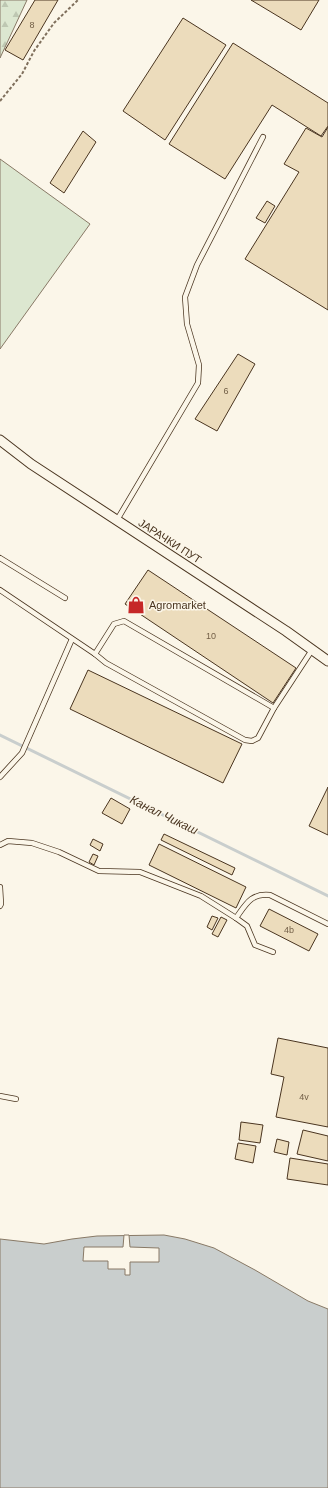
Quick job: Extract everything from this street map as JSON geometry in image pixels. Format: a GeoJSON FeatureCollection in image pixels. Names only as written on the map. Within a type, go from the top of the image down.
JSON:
{"type":"FeatureCollection","features":[{"type":"Feature","properties":{"kind":"street","name":"ЈАРАЧКИ ПУТ"},"geometry":{"type":"LineString","coordinates":[[0,441],[32,464],[328,661]]}},
{"type":"Feature","properties":{"kind":"lane"},"geometry":{"type":"LineString","coordinates":[[117,520],[198,383],[199,364],[187,324],[185,297],[197,265],[263,138]]}},
{"type":"Feature","properties":{"kind":"lane"},"geometry":{"type":"LineString","coordinates":[[0,558],[65,598]]}},
{"type":"Feature","properties":{"kind":"lane"},"geometry":{"type":"LineString","coordinates":[[0,590],[106,663],[245,740],[252,741],[258,738],[274,708],[312,650]]}},
{"type":"Feature","properties":{"kind":"lane"},"geometry":{"type":"LineString","coordinates":[[95,654],[114,624],[124,621],[274,708]]}},
{"type":"Feature","properties":{"kind":"lane"},"geometry":{"type":"LineString","coordinates":[[0,777],[22,753],[72,639]]}},
{"type":"Feature","properties":{"kind":"lane"},"geometry":{"type":"LineString","coordinates":[[0,845],[8,841],[32,843],[59,852],[99,871],[140,872],[200,896],[247,926],[255,945],[273,952]]}},
{"type":"Feature","properties":{"kind":"lane"},"geometry":{"type":"LineString","coordinates":[[0,887],[0,906]]}},
{"type":"Feature","properties":{"kind":"lane"},"geometry":{"type":"LineString","coordinates":[[236,918],[250,899],[261,894],[270,895],[328,924]]}},
{"type":"Feature","properties":{"kind":"lane"},"geometry":{"type":"LineString","coordinates":[[0,1096],[16,1098]]}},
{"type":"Feature","properties":{"kind":"path"},"geometry":{"type":"LineString","coordinates":[[0,101],[22,74],[34,51],[54,23],[78,0]]}},
{"type":"Feature","properties":{"kind":"green space"},"geometry":{"type":"Polygon","coordinates":[[[0,0],[27,0],[0,58],[0,0]]]}},
{"type":"Feature","properties":{"kind":"green space"},"geometry":{"type":"Polygon","coordinates":[[[0,159],[90,224],[0,349],[0,159]]]}},
{"type":"Feature","properties":{"kind":"shaded area"},"geometry":{"type":"Polygon","coordinates":[[[164,1235],[185,1239],[214,1248],[308,1301],[328,1309],[328,1488],[0,1488],[0,1239],[44,1244],[97,1236],[164,1235]]]}},
{"type":"Feature","properties":{"kind":"pier"},"geometry":{"type":"Polygon","coordinates":[[[124,1235],[129,1235],[130,1247],[159,1248],[159,1262],[130,1262],[130,1275],[125,1275],[125,1269],[108,1269],[108,1261],[83,1261],[84,1247],[123,1247],[124,1235]]]}},
{"type":"Feature","properties":{"kind":"building"},"geometry":{"type":"Polygon","coordinates":[[[35,0],[58,0],[23,60],[5,50],[35,0]]]}},
{"type":"Feature","properties":{"kind":"building"},"geometry":{"type":"Polygon","coordinates":[[[251,0],[319,0],[301,30],[251,0]]]}},
{"type":"Feature","properties":{"kind":"building"},"geometry":{"type":"Polygon","coordinates":[[[183,18],[226,45],[165,140],[123,111],[183,18]]]}},
{"type":"Feature","properties":{"kind":"building"},"geometry":{"type":"Polygon","coordinates":[[[233,43],[328,103],[328,126],[321,136],[272,105],[225,179],[169,144],[233,43]]]}},
{"type":"Feature","properties":{"kind":"building"},"geometry":{"type":"Polygon","coordinates":[[[328,127],[328,310],[245,259],[299,172],[284,164],[306,128],[322,137],[328,127]]]}},
{"type":"Feature","properties":{"kind":"building"},"geometry":{"type":"Polygon","coordinates":[[[83,131],[96,142],[64,193],[50,183],[83,131]]]}},
{"type":"Feature","properties":{"kind":"building"},"geometry":{"type":"Polygon","coordinates":[[[267,201],[275,206],[265,223],[256,218],[267,201]]]}},
{"type":"Feature","properties":{"kind":"building"},"geometry":{"type":"Polygon","coordinates":[[[238,354],[255,364],[217,431],[195,419],[238,354]]]}},
{"type":"Feature","properties":{"kind":"building"},"geometry":{"type":"Polygon","coordinates":[[[148,570],[296,668],[273,703],[125,604],[148,570]]]}},
{"type":"Feature","properties":{"kind":"building"},"geometry":{"type":"Polygon","coordinates":[[[88,670],[242,744],[223,783],[70,709],[88,670]]]}},
{"type":"Feature","properties":{"kind":"building"},"geometry":{"type":"Polygon","coordinates":[[[328,787],[328,835],[309,826],[328,787]]]}},
{"type":"Feature","properties":{"kind":"building"},"geometry":{"type":"Polygon","coordinates":[[[111,798],[130,809],[122,824],[102,813],[111,798]]]}},
{"type":"Feature","properties":{"kind":"building"},"geometry":{"type":"Polygon","coordinates":[[[164,834],[235,868],[232,875],[161,840],[164,834]]]}},
{"type":"Feature","properties":{"kind":"building"},"geometry":{"type":"Polygon","coordinates":[[[93,839],[103,844],[100,851],[90,845],[93,839]]]}},
{"type":"Feature","properties":{"kind":"building"},"geometry":{"type":"Polygon","coordinates":[[[159,844],[246,887],[236,908],[149,865],[159,844]]]}},
{"type":"Feature","properties":{"kind":"building"},"geometry":{"type":"Polygon","coordinates":[[[93,854],[98,856],[94,865],[89,862],[93,854]]]}},
{"type":"Feature","properties":{"kind":"building"},"geometry":{"type":"Polygon","coordinates":[[[269,909],[318,934],[309,951],[260,926],[269,909]]]}},
{"type":"Feature","properties":{"kind":"building"},"geometry":{"type":"Polygon","coordinates":[[[212,916],[218,918],[212,930],[207,927],[212,916]]]}},
{"type":"Feature","properties":{"kind":"building"},"geometry":{"type":"Polygon","coordinates":[[[221,917],[227,920],[218,937],[212,934],[221,917]]]}},
{"type":"Feature","properties":{"kind":"building"},"geometry":{"type":"Polygon","coordinates":[[[278,1038],[328,1048],[328,1127],[276,1117],[284,1077],[271,1074],[278,1038]]]}},
{"type":"Feature","properties":{"kind":"building"},"geometry":{"type":"Polygon","coordinates":[[[241,1122],[263,1125],[260,1143],[239,1140],[241,1122]]]}},
{"type":"Feature","properties":{"kind":"building"},"geometry":{"type":"Polygon","coordinates":[[[303,1130],[328,1136],[328,1161],[297,1154],[303,1130]]]}},
{"type":"Feature","properties":{"kind":"building"},"geometry":{"type":"Polygon","coordinates":[[[277,1139],[289,1142],[287,1155],[274,1152],[277,1139]]]}},
{"type":"Feature","properties":{"kind":"building"},"geometry":{"type":"Polygon","coordinates":[[[238,1143],[256,1146],[253,1163],[235,1159],[238,1143]]]}},
{"type":"Feature","properties":{"kind":"building"},"geometry":{"type":"Polygon","coordinates":[[[290,1158],[328,1164],[328,1185],[287,1179],[290,1158]]]}},
{"type":"Feature","properties":{"kind":"waterway","name":"Канал Чикаш"},"geometry":{"type":"LineString","coordinates":[[0,735],[328,896]]}},
{"type":"Feature","properties":{"kind":"place","name":"Agromarket"},"geometry":{"type":"Point","coordinates":[136,605]}}]}
